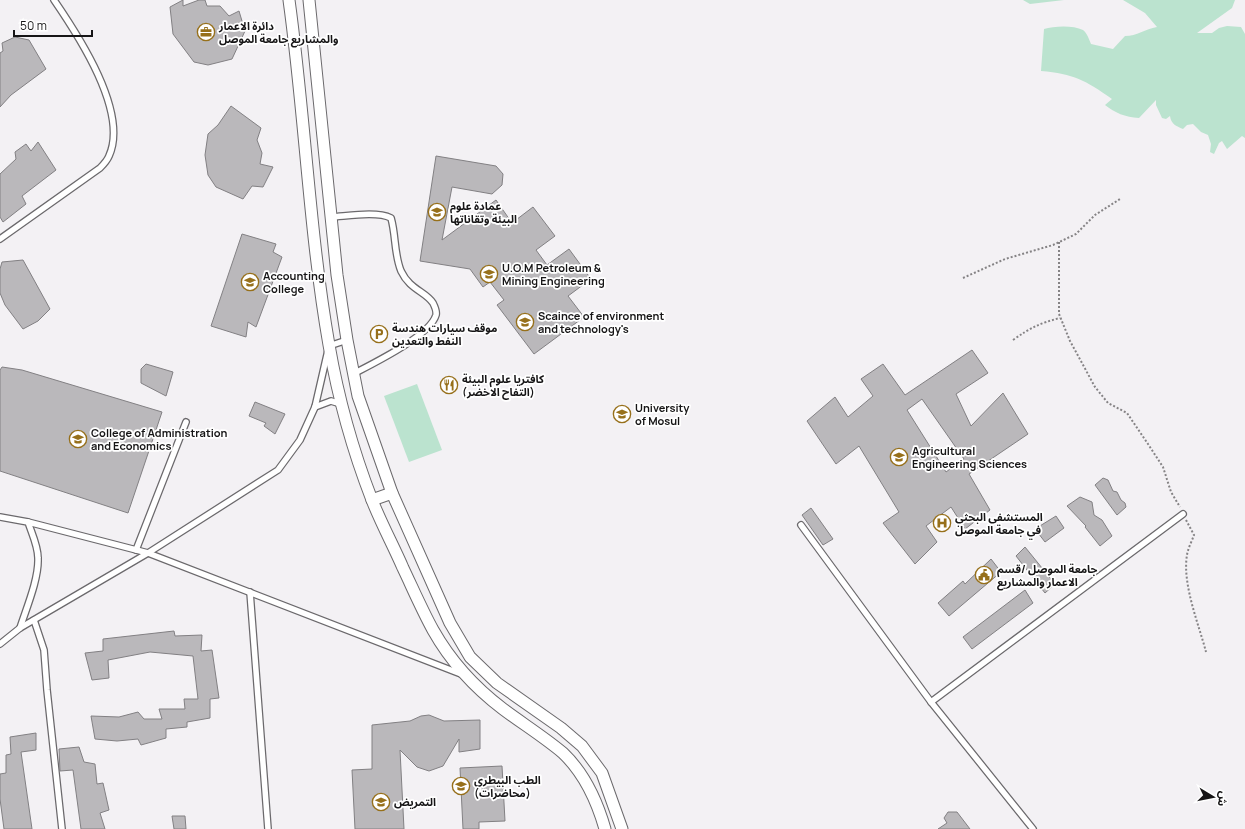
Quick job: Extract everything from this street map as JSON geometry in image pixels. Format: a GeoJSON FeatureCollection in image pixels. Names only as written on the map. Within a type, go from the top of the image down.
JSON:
{"type":"FeatureCollection","features":[{"type":"Feature","properties":{"kind":"street"},"geometry":{"type":"LineString","coordinates":[[289,0],[298,62],[317,266],[330,346],[342,404],[372,500],[430,626],[449,657],[463,674],[483,693],[563,753],[589,787],[598,807],[605,829]]}},
{"type":"Feature","properties":{"kind":"street"},"geometry":{"type":"LineString","coordinates":[[309,0],[337,275],[347,340],[353,374],[365,420],[392,493],[447,616],[470,657],[497,683],[562,728],[582,746],[602,773],[622,829]]}},
{"type":"Feature","properties":{"kind":"street"},"geometry":{"type":"LineString","coordinates":[[372,500],[392,493]]}},
{"type":"Feature","properties":{"kind":"lane"},"geometry":{"type":"LineString","coordinates":[[0,239],[100,168],[109,157],[113,144],[114,127],[95,66],[77,34],[54,0]]}},
{"type":"Feature","properties":{"kind":"lane"},"geometry":{"type":"LineString","coordinates":[[331,217],[386,215],[391,218],[394,243],[401,271],[410,285],[432,302],[436,311],[436,316],[426,330],[388,355],[353,374]]}},
{"type":"Feature","properties":{"kind":"lane"},"geometry":{"type":"LineString","coordinates":[[0,644],[20,628],[148,553],[278,470],[300,440],[315,407],[330,346],[347,340]]}},
{"type":"Feature","properties":{"kind":"lane"},"geometry":{"type":"LineString","coordinates":[[315,407],[331,401],[342,404]]}},
{"type":"Feature","properties":{"kind":"lane"},"geometry":{"type":"LineString","coordinates":[[136,550],[186,422]]}},
{"type":"Feature","properties":{"kind":"lane"},"geometry":{"type":"LineString","coordinates":[[931,702],[1183,514]]}},
{"type":"Feature","properties":{"kind":"lane"},"geometry":{"type":"LineString","coordinates":[[0,517],[28,522],[148,553],[463,674]]}},
{"type":"Feature","properties":{"kind":"lane"},"geometry":{"type":"LineString","coordinates":[[20,628],[31,594],[38,559],[35,541],[28,522]]}},
{"type":"Feature","properties":{"kind":"lane"},"geometry":{"type":"LineString","coordinates":[[801,525],[931,702],[1033,829]]}},
{"type":"Feature","properties":{"kind":"lane"},"geometry":{"type":"LineString","coordinates":[[250,592],[268,829]]}},
{"type":"Feature","properties":{"kind":"lane"},"geometry":{"type":"LineString","coordinates":[[34,620],[44,650],[62,829]]}},
{"type":"Feature","properties":{"kind":"path"},"geometry":{"type":"LineString","coordinates":[[963,278],[1005,259],[1059,242],[1076,234],[1095,215],[1120,199]]}},
{"type":"Feature","properties":{"kind":"path"},"geometry":{"type":"LineString","coordinates":[[1059,242],[1058,302],[1060,318],[1080,362],[1095,387],[1108,403],[1127,413],[1163,467],[1171,492],[1194,535],[1187,554],[1186,570],[1192,605],[1206,652]]}},
{"type":"Feature","properties":{"kind":"path"},"geometry":{"type":"LineString","coordinates":[[1013,340],[1032,326],[1044,321],[1060,318]]}},
{"type":"Feature","properties":{"kind":"green space"},"geometry":{"type":"Polygon","coordinates":[[[1023,0],[1064,0],[1030,4],[1023,0]]]}},
{"type":"Feature","properties":{"kind":"green space"},"geometry":{"type":"Polygon","coordinates":[[[1123,0],[1235,0],[1232,8],[1197,33],[1212,33],[1219,28],[1227,26],[1241,27],[1245,34],[1245,138],[1242,136],[1227,149],[1222,141],[1219,143],[1214,154],[1210,152],[1211,144],[1208,135],[1201,132],[1193,124],[1187,125],[1183,129],[1173,123],[1170,116],[1166,119],[1162,118],[1156,105],[1156,100],[1139,118],[1125,116],[1105,105],[1112,99],[1094,87],[1071,76],[1041,71],[1044,29],[1064,26],[1079,28],[1086,33],[1091,44],[1113,49],[1125,36],[1133,35],[1157,27],[1145,13],[1123,0]]]}},
{"type":"Feature","properties":{"kind":"green space"},"geometry":{"type":"Polygon","coordinates":[[[417,384],[442,450],[409,462],[384,396],[417,384]]]}},
{"type":"Feature","properties":{"kind":"building"},"geometry":{"type":"Polygon","coordinates":[[[183,0],[183,6],[199,0],[205,0],[207,6],[220,6],[229,16],[239,11],[245,31],[232,59],[208,65],[194,62],[173,34],[170,7],[183,0]]]}},
{"type":"Feature","properties":{"kind":"building"},"geometry":{"type":"Polygon","coordinates":[[[15,37],[29,40],[46,69],[11,95],[0,107],[0,53],[3,51],[2,43],[15,37]]]}},
{"type":"Feature","properties":{"kind":"building"},"geometry":{"type":"Polygon","coordinates":[[[231,106],[261,128],[257,140],[262,153],[260,164],[273,167],[263,187],[252,186],[243,199],[216,187],[208,175],[205,155],[208,134],[218,125],[231,106]]]}},
{"type":"Feature","properties":{"kind":"building"},"geometry":{"type":"Polygon","coordinates":[[[38,142],[56,170],[22,196],[26,204],[3,222],[0,217],[0,174],[16,159],[15,152],[26,144],[31,151],[38,142]]]}},
{"type":"Feature","properties":{"kind":"building"},"geometry":{"type":"Polygon","coordinates":[[[436,156],[496,166],[503,174],[502,185],[492,194],[452,187],[442,240],[496,200],[512,223],[533,207],[555,236],[536,250],[547,265],[569,249],[591,279],[568,296],[584,317],[534,354],[497,305],[504,300],[490,282],[483,287],[470,269],[420,261],[436,156]]]}},
{"type":"Feature","properties":{"kind":"building"},"geometry":{"type":"Polygon","coordinates":[[[242,234],[276,244],[273,252],[282,257],[256,327],[248,322],[246,337],[211,326],[242,234]]]}},
{"type":"Feature","properties":{"kind":"building"},"geometry":{"type":"Polygon","coordinates":[[[23,260],[50,309],[38,321],[23,329],[5,305],[0,293],[0,269],[2,262],[23,260]]]}},
{"type":"Feature","properties":{"kind":"building"},"geometry":{"type":"Polygon","coordinates":[[[972,350],[988,373],[956,394],[971,426],[1003,393],[1028,434],[969,474],[990,510],[965,529],[951,507],[926,526],[937,542],[915,564],[883,523],[899,512],[859,446],[836,464],[807,421],[835,397],[848,417],[873,396],[861,379],[883,364],[905,395],[972,350]],[[922,399],[907,410],[946,472],[964,459],[922,399]]]}},
{"type":"Feature","properties":{"kind":"building"},"geometry":{"type":"Polygon","coordinates":[[[146,364],[173,372],[166,396],[141,383],[141,369],[146,364]]]}},
{"type":"Feature","properties":{"kind":"building"},"geometry":{"type":"Polygon","coordinates":[[[2,367],[22,370],[162,412],[128,513],[0,471],[0,370],[2,367]]]}},
{"type":"Feature","properties":{"kind":"building"},"geometry":{"type":"Polygon","coordinates":[[[255,402],[285,414],[275,434],[264,426],[266,423],[249,416],[255,402]]]}},
{"type":"Feature","properties":{"kind":"building"},"geometry":{"type":"Polygon","coordinates":[[[1103,478],[1108,480],[1113,491],[1117,492],[1121,500],[1125,503],[1126,507],[1117,515],[1095,485],[1103,478]]]}},
{"type":"Feature","properties":{"kind":"building"},"geometry":{"type":"Polygon","coordinates":[[[1080,497],[1092,502],[1094,515],[1102,520],[1112,536],[1100,546],[1085,527],[1086,526],[1067,506],[1080,497]]]}},
{"type":"Feature","properties":{"kind":"building"},"geometry":{"type":"Polygon","coordinates":[[[811,508],[833,539],[823,545],[802,515],[811,508]]]}},
{"type":"Feature","properties":{"kind":"building"},"geometry":{"type":"Polygon","coordinates":[[[1056,516],[1064,528],[1045,542],[1035,529],[1056,516]]]}},
{"type":"Feature","properties":{"kind":"building"},"geometry":{"type":"Polygon","coordinates":[[[1025,547],[1055,584],[1045,593],[1016,556],[1025,547]]]}},
{"type":"Feature","properties":{"kind":"building"},"geometry":{"type":"Polygon","coordinates":[[[991,559],[1001,572],[949,616],[938,603],[963,581],[965,584],[991,559]]]}},
{"type":"Feature","properties":{"kind":"building"},"geometry":{"type":"Polygon","coordinates":[[[1025,590],[1033,603],[972,649],[963,637],[1025,590]]]}},
{"type":"Feature","properties":{"kind":"building"},"geometry":{"type":"Polygon","coordinates":[[[174,631],[175,636],[202,635],[201,651],[212,650],[219,698],[210,699],[210,718],[187,722],[187,727],[166,729],[166,738],[141,745],[138,739],[117,741],[95,739],[91,716],[119,717],[138,712],[144,719],[162,719],[159,709],[185,709],[184,699],[198,699],[193,656],[150,652],[108,660],[109,678],[92,680],[85,653],[103,651],[103,639],[174,631]]]}},
{"type":"Feature","properties":{"kind":"building"},"geometry":{"type":"Polygon","coordinates":[[[429,715],[444,721],[480,720],[480,749],[459,752],[459,739],[443,766],[429,771],[417,767],[400,750],[404,829],[355,829],[352,770],[372,769],[372,725],[410,721],[421,716],[429,715]]]}},
{"type":"Feature","properties":{"kind":"building"},"geometry":{"type":"Polygon","coordinates":[[[36,733],[36,750],[21,752],[32,829],[4,829],[0,799],[0,774],[6,773],[6,755],[11,754],[10,737],[36,733]]]}},
{"type":"Feature","properties":{"kind":"building"},"geometry":{"type":"Polygon","coordinates":[[[79,747],[84,762],[95,764],[97,784],[103,783],[109,810],[100,813],[105,829],[81,829],[73,770],[60,771],[59,749],[79,747]]]}},
{"type":"Feature","properties":{"kind":"building"},"geometry":{"type":"Polygon","coordinates":[[[502,766],[505,821],[479,822],[479,829],[463,829],[460,768],[502,766]]]}},
{"type":"Feature","properties":{"kind":"building"},"geometry":{"type":"Polygon","coordinates":[[[948,812],[957,812],[970,829],[938,829],[947,823],[944,818],[948,812]]]}},
{"type":"Feature","properties":{"kind":"building"},"geometry":{"type":"Polygon","coordinates":[[[172,816],[185,816],[186,829],[174,829],[172,816]]]}},
{"type":"Feature","properties":{"kind":"place","name":"دائرة الاعمار والمشاريع جامعة الموصل"},"geometry":{"type":"Point","coordinates":[206,32]}},
{"type":"Feature","properties":{"kind":"place","name":"عمادة علوم البيئة وتقاناتها"},"geometry":{"type":"Point","coordinates":[437,212]}},
{"type":"Feature","properties":{"kind":"place","name":"U.O.M Petroleum & Mining Engineering"},"geometry":{"type":"Point","coordinates":[489,274]}},
{"type":"Feature","properties":{"kind":"place","name":"Accounting College"},"geometry":{"type":"Point","coordinates":[250,282]}},
{"type":"Feature","properties":{"kind":"place","name":"Scaince of environment and technology's"},"geometry":{"type":"Point","coordinates":[525,322]}},
{"type":"Feature","properties":{"kind":"place","name":"موقف سيارات هندسة النفط والتعدين"},"geometry":{"type":"Point","coordinates":[379,334]}},
{"type":"Feature","properties":{"kind":"place","name":"كافتريا علوم البيئة (التفاح الاخضر)"},"geometry":{"type":"Point","coordinates":[449,385]}},
{"type":"Feature","properties":{"kind":"place","name":"University of Mosul"},"geometry":{"type":"Point","coordinates":[622,414]}},
{"type":"Feature","properties":{"kind":"place","name":"College of Administration and Economics"},"geometry":{"type":"Point","coordinates":[78,439]}},
{"type":"Feature","properties":{"kind":"place","name":"Agricultural Engineering Sciences"},"geometry":{"type":"Point","coordinates":[899,457]}},
{"type":"Feature","properties":{"kind":"place","name":"المستشفى البحثي في جامعة الموصل"},"geometry":{"type":"Point","coordinates":[942,523]}},
{"type":"Feature","properties":{"kind":"place","name":"جامعة الموصل /قسم الاعمار والمشاريع"},"geometry":{"type":"Point","coordinates":[984,575]}},
{"type":"Feature","properties":{"kind":"place","name":"الطب البيطري (محاضرات)"},"geometry":{"type":"Point","coordinates":[461,786]}},
{"type":"Feature","properties":{"kind":"place","name":"التمريض"},"geometry":{"type":"Point","coordinates":[381,802]}}]}
